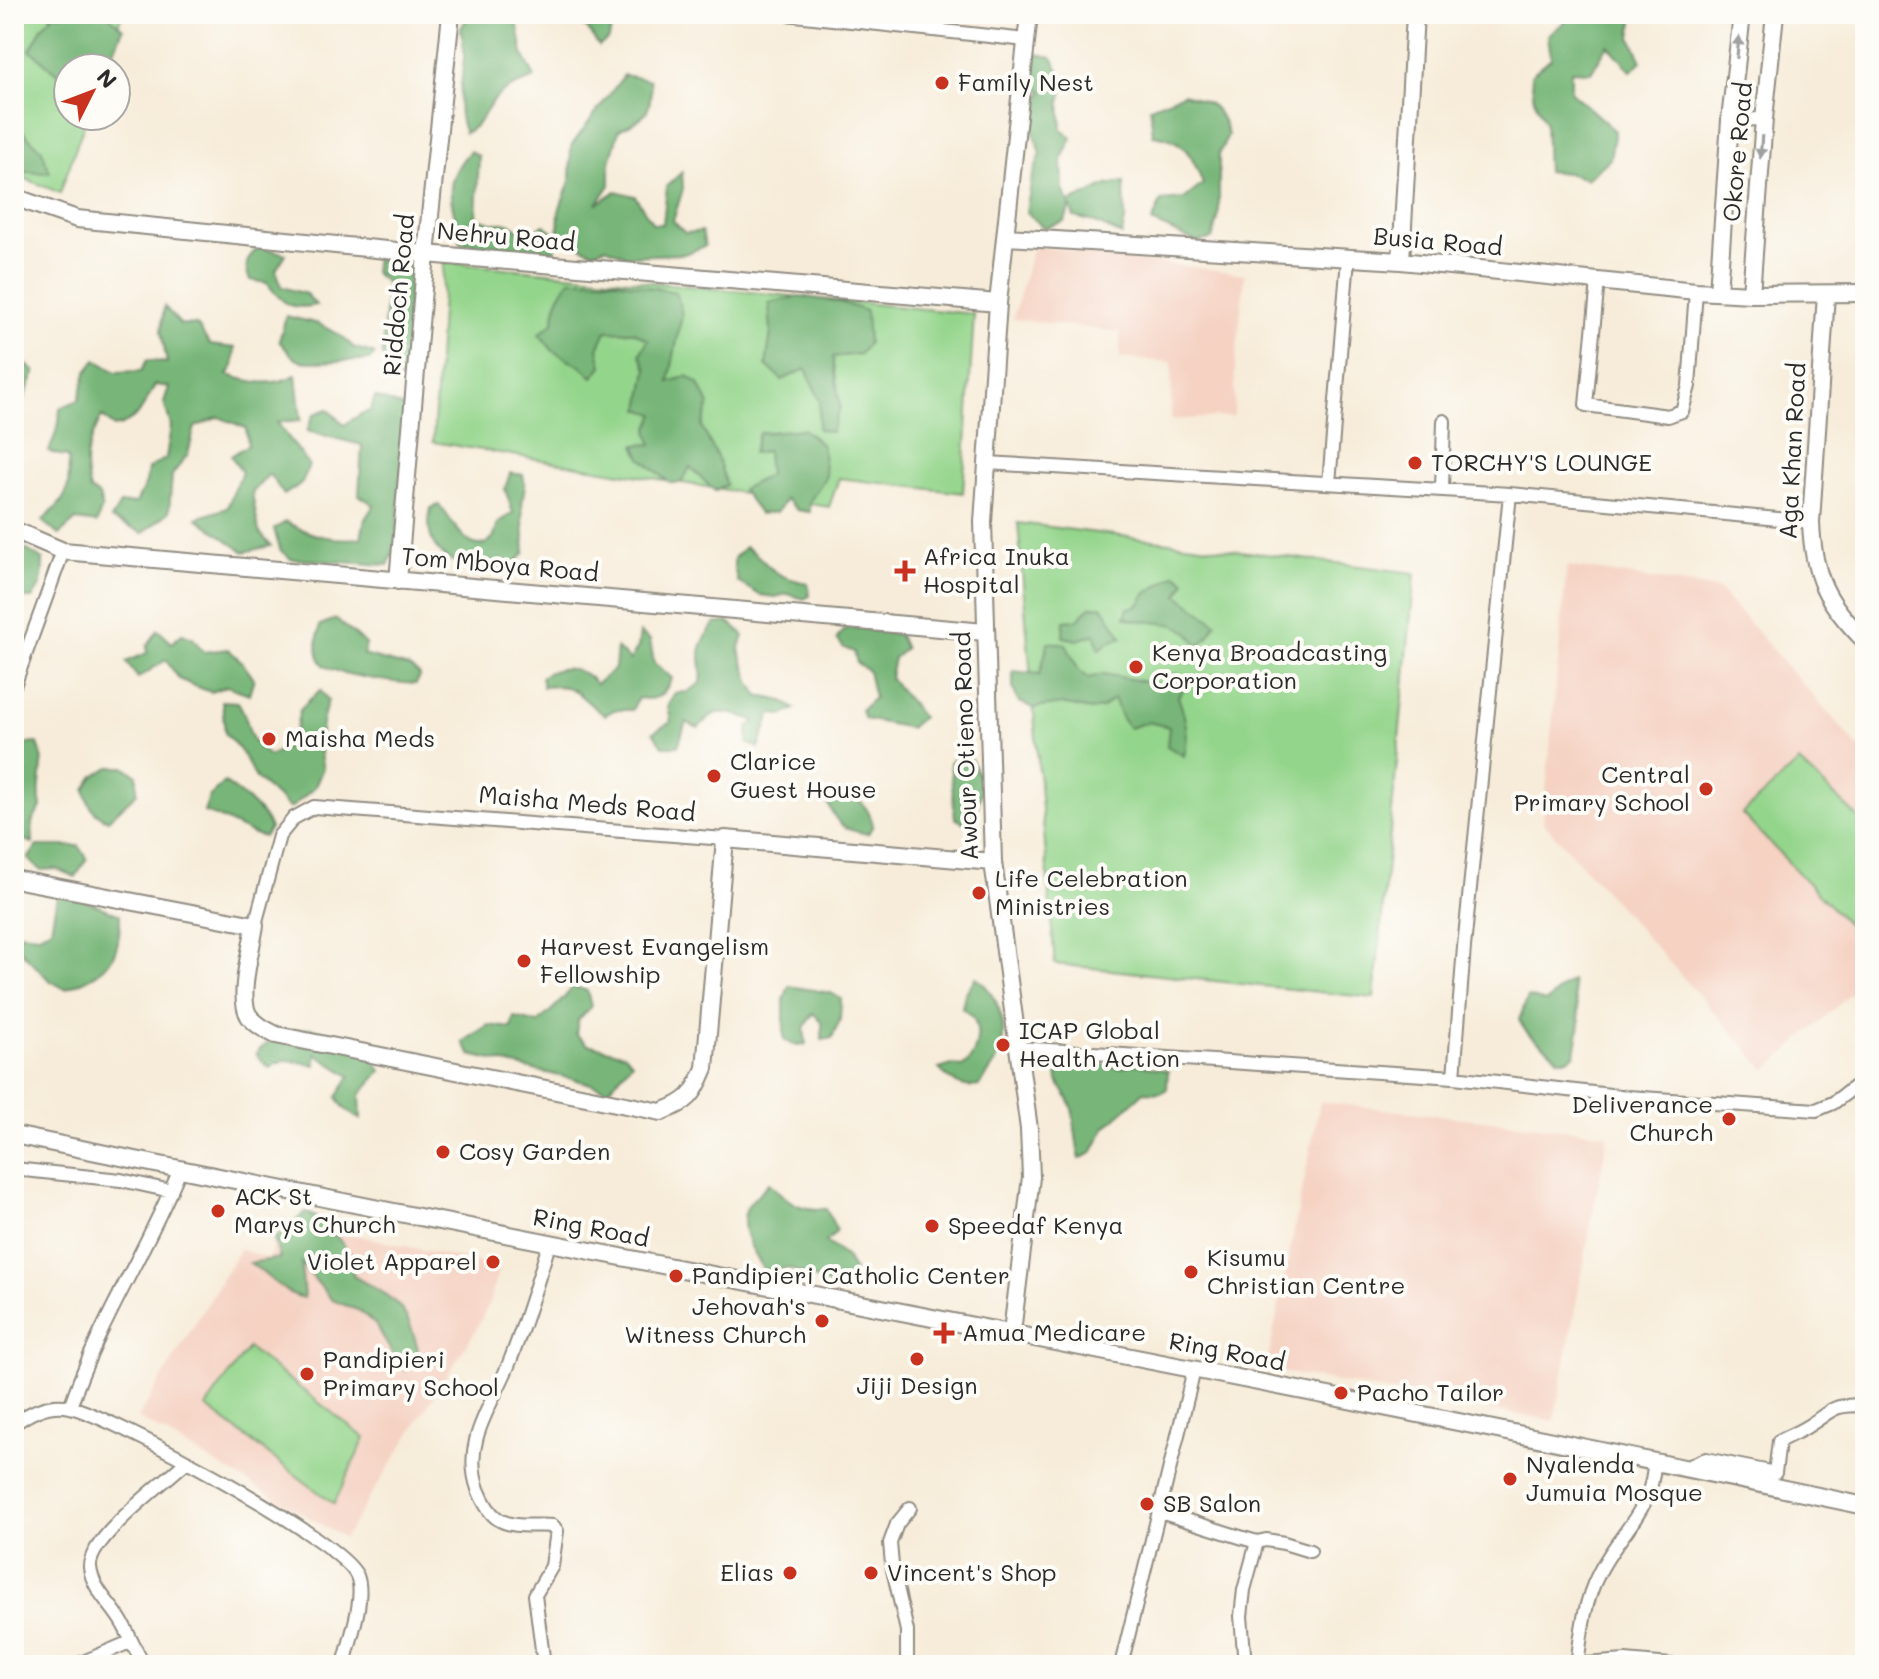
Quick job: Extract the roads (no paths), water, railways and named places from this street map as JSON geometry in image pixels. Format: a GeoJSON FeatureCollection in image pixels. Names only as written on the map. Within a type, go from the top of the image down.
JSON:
{"type":"FeatureCollection","features":[{"type":"Feature","properties":{"kind":"street","name":"Riddoch Road"},"geometry":{"type":"LineString","coordinates":[[398,581],[426,254],[451,14]]}},
{"type":"Feature","properties":{"kind":"street"},"geometry":{"type":"LineString","coordinates":[[786,14],[1026,40]]}},
{"type":"Feature","properties":{"kind":"street","name":"Awour Otieno Road"},"geometry":{"type":"LineString","coordinates":[[1012,1332],[1031,1177],[1029,1129],[993,862],[983,522],[998,303],[1029,14]]}},
{"type":"Feature","properties":{"kind":"street"},"geometry":{"type":"LineString","coordinates":[[1211,14],[1229,16]]}},
{"type":"Feature","properties":{"kind":"street"},"geometry":{"type":"LineString","coordinates":[[1401,261],[1415,14]]}},
{"type":"Feature","properties":{"kind":"street","name":"Okore Road"},"geometry":{"type":"LineString","coordinates":[[1718,292],[1730,120],[1742,14]]}},
{"type":"Feature","properties":{"kind":"street","name":"Okore Road"},"geometry":{"type":"LineString","coordinates":[[1751,294],[1775,14]]}},
{"type":"Feature","properties":{"kind":"street"},"geometry":{"type":"LineString","coordinates":[[1730,120],[1764,119]]}},
{"type":"Feature","properties":{"kind":"street","name":"Nehru Road"},"geometry":{"type":"LineString","coordinates":[[14,197],[77,219],[426,254],[998,303]]}},
{"type":"Feature","properties":{"kind":"street","name":"Busia Road"},"geometry":{"type":"LineString","coordinates":[[1006,237],[1401,261],[1696,291],[1865,293]]}},
{"type":"Feature","properties":{"kind":"street"},"geometry":{"type":"LineString","coordinates":[[1329,483],[1348,259]]}},
{"type":"Feature","properties":{"kind":"street"},"geometry":{"type":"LineString","coordinates":[[1598,281],[1586,405],[1668,416],[1682,411],[1689,386],[1696,291]]}},
{"type":"Feature","properties":{"kind":"street","name":"Aga Khan Road"},"geometry":{"type":"LineString","coordinates":[[1826,294],[1811,522],[1812,558],[1822,586],[1845,621],[1865,641]]}},
{"type":"Feature","properties":{"kind":"street"},"geometry":{"type":"LineString","coordinates":[[1442,489],[1444,421]]}},
{"type":"Feature","properties":{"kind":"street"},"geometry":{"type":"LineString","coordinates":[[987,463],[1442,489],[1811,522]]}},
{"type":"Feature","properties":{"kind":"street"},"geometry":{"type":"LineString","coordinates":[[1454,1077],[1464,947],[1510,494]]}},
{"type":"Feature","properties":{"kind":"street","name":"Tom Mboya Road"},"geometry":{"type":"LineString","coordinates":[[14,530],[63,551],[985,632]]}},
{"type":"Feature","properties":{"kind":"street"},"geometry":{"type":"LineString","coordinates":[[14,686],[63,551]]}},
{"type":"Feature","properties":{"kind":"street","name":"Maisha Meds Road"},"geometry":{"type":"LineString","coordinates":[[255,925],[279,836],[294,818],[314,807],[993,862]]}},
{"type":"Feature","properties":{"kind":"street"},"geometry":{"type":"LineString","coordinates":[[14,879],[255,925],[244,996],[248,1014],[261,1027],[276,1035],[661,1112],[683,1105],[696,1090],[705,1068],[725,839]]}},
{"type":"Feature","properties":{"kind":"street"},"geometry":{"type":"LineString","coordinates":[[1019,1048],[1454,1077],[1628,1097],[1816,1110],[1833,1103],[1865,1079]]}},
{"type":"Feature","properties":{"kind":"street","name":"Ring Road"},"geometry":{"type":"LineString","coordinates":[[14,1135],[549,1244],[1012,1332],[1865,1506]]}},
{"type":"Feature","properties":{"kind":"street"},"geometry":{"type":"LineString","coordinates":[[14,1169],[121,1180],[171,1191]]}},
{"type":"Feature","properties":{"kind":"street"},"geometry":{"type":"LineString","coordinates":[[70,1407],[92,1347],[156,1226],[180,1169]]}},
{"type":"Feature","properties":{"kind":"street"},"geometry":{"type":"LineString","coordinates":[[544,1665],[535,1595],[552,1566],[557,1531],[553,1526],[510,1523],[498,1519],[482,1500],[474,1478],[473,1456],[479,1425],[509,1363],[549,1244]]}},
{"type":"Feature","properties":{"kind":"street"},"geometry":{"type":"LineString","coordinates":[[1121,1665],[1194,1370]]}},
{"type":"Feature","properties":{"kind":"street"},"geometry":{"type":"LineString","coordinates":[[1685,1468],[1706,1459],[1775,1473],[1779,1441],[1807,1427],[1830,1408],[1844,1404],[1865,1405]]}},
{"type":"Feature","properties":{"kind":"street"},"geometry":{"type":"LineString","coordinates":[[14,1424],[40,1409],[57,1405],[70,1407],[150,1441],[274,1511],[327,1546],[356,1573],[360,1588],[344,1665]]}},
{"type":"Feature","properties":{"kind":"street"},"geometry":{"type":"LineString","coordinates":[[1654,1461],[1654,1476],[1646,1500],[1599,1572],[1592,1588],[1576,1665],[1625,1661],[1671,1665]]}},
{"type":"Feature","properties":{"kind":"street"},"geometry":{"type":"LineString","coordinates":[[144,1665],[123,1624],[100,1592],[90,1567],[93,1553],[116,1525],[186,1462]]}},
{"type":"Feature","properties":{"kind":"street"},"geometry":{"type":"LineString","coordinates":[[907,1665],[907,1631],[890,1543],[897,1524],[910,1508]]}},
{"type":"Feature","properties":{"kind":"street"},"geometry":{"type":"LineString","coordinates":[[1160,1512],[1257,1542],[1284,1543],[1310,1551]]}},
{"type":"Feature","properties":{"kind":"street"},"geometry":{"type":"LineString","coordinates":[[1245,1665],[1241,1616],[1244,1590],[1257,1542]]}},
{"type":"Feature","properties":{"kind":"street"},"geometry":{"type":"LineString","coordinates":[[76,1665],[130,1642]]}},
{"type":"Feature","properties":{"kind":"place","name":"Family Nest"},"geometry":{"type":"Point","coordinates":[942,83]}},
{"type":"Feature","properties":{"kind":"place","name":"TORCHY'S LOUNGE"},"geometry":{"type":"Point","coordinates":[1415,463]}},
{"type":"Feature","properties":{"kind":"place","name":"Africa Inuka Hospital"},"geometry":{"type":"Point","coordinates":[905,571]}},
{"type":"Feature","properties":{"kind":"place","name":"Kenya Broadcasting Corporation"},"geometry":{"type":"Point","coordinates":[1136,667]}},
{"type":"Feature","properties":{"kind":"place","name":"Maisha Meds"},"geometry":{"type":"Point","coordinates":[269,739]}},
{"type":"Feature","properties":{"kind":"place","name":"Clarice Guest House"},"geometry":{"type":"Point","coordinates":[714,776]}},
{"type":"Feature","properties":{"kind":"place","name":"Central Primary School"},"geometry":{"type":"Point","coordinates":[1706,789]}},
{"type":"Feature","properties":{"kind":"place","name":"Life Celebration Ministries"},"geometry":{"type":"Point","coordinates":[979,893]}},
{"type":"Feature","properties":{"kind":"place","name":"Harvest Evangelism Fellowship"},"geometry":{"type":"Point","coordinates":[524,961]}},
{"type":"Feature","properties":{"kind":"place","name":"ICAP Global Health Action"},"geometry":{"type":"Point","coordinates":[1003,1045]}},
{"type":"Feature","properties":{"kind":"place","name":"Deliverance Church"},"geometry":{"type":"Point","coordinates":[1729,1119]}},
{"type":"Feature","properties":{"kind":"place","name":"Cosy Garden"},"geometry":{"type":"Point","coordinates":[443,1152]}},
{"type":"Feature","properties":{"kind":"place","name":"ACK St Marys Church"},"geometry":{"type":"Point","coordinates":[218,1211]}},
{"type":"Feature","properties":{"kind":"place","name":"Speedaf Kenya"},"geometry":{"type":"Point","coordinates":[932,1226]}},
{"type":"Feature","properties":{"kind":"place","name":"Violet Apparel"},"geometry":{"type":"Point","coordinates":[493,1262]}},
{"type":"Feature","properties":{"kind":"place","name":"Kisumu Christian Centre"},"geometry":{"type":"Point","coordinates":[1191,1272]}},
{"type":"Feature","properties":{"kind":"place","name":"Pandipieri Catholic Center"},"geometry":{"type":"Point","coordinates":[676,1276]}},
{"type":"Feature","properties":{"kind":"place","name":"Jehovah's Witness Church"},"geometry":{"type":"Point","coordinates":[822,1321]}},
{"type":"Feature","properties":{"kind":"place","name":"Amua Medicare"},"geometry":{"type":"Point","coordinates":[944,1333]}},
{"type":"Feature","properties":{"kind":"place","name":"Jiji Design"},"geometry":{"type":"Point","coordinates":[917,1359]}},
{"type":"Feature","properties":{"kind":"place","name":"Pandipieri Primary School"},"geometry":{"type":"Point","coordinates":[307,1374]}},
{"type":"Feature","properties":{"kind":"place","name":"Pacho Tailor"},"geometry":{"type":"Point","coordinates":[1341,1393]}},
{"type":"Feature","properties":{"kind":"place","name":"Nyalenda Jumuia Mosque"},"geometry":{"type":"Point","coordinates":[1510,1479]}},
{"type":"Feature","properties":{"kind":"place","name":"SB Salon"},"geometry":{"type":"Point","coordinates":[1147,1504]}},
{"type":"Feature","properties":{"kind":"place","name":"Elias"},"geometry":{"type":"Point","coordinates":[790,1573]}},
{"type":"Feature","properties":{"kind":"place","name":"Vincent's Shop"},"geometry":{"type":"Point","coordinates":[871,1573]}}]}
